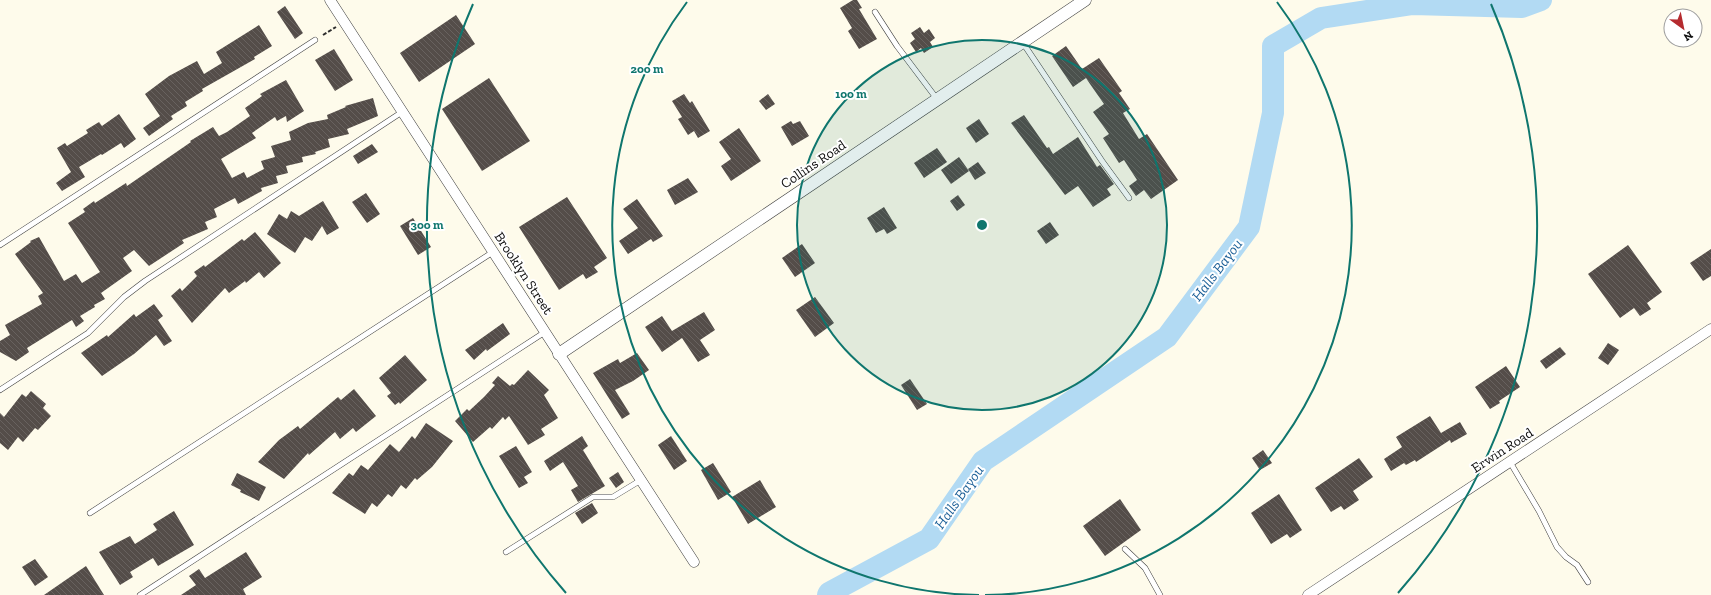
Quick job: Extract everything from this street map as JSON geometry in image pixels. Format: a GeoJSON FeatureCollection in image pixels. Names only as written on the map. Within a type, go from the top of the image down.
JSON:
{"type":"FeatureCollection","features":[{"type":"Feature","properties":{"kind":"street","name":"Brooklyn Street"},"geometry":{"type":"LineString","coordinates":[[330,0],[694,562]]}},
{"type":"Feature","properties":{"kind":"street","name":"Collins Road"},"geometry":{"type":"LineString","coordinates":[[559,354],[1085,0]]}},
{"type":"Feature","properties":{"kind":"street","name":"Erwin Road"},"geometry":{"type":"LineString","coordinates":[[1308,595],[1711,329]]}},
{"type":"Feature","properties":{"kind":"lane"},"geometry":{"type":"LineString","coordinates":[[876,12],[897,46],[938,99]]}},
{"type":"Feature","properties":{"kind":"lane"},"geometry":{"type":"LineString","coordinates":[[0,245],[315,40]]}},
{"type":"Feature","properties":{"kind":"lane"},"geometry":{"type":"LineString","coordinates":[[1023,42],[1102,161],[1129,198]]}},
{"type":"Feature","properties":{"kind":"lane"},"geometry":{"type":"LineString","coordinates":[[0,390],[88,333],[124,297],[144,281],[402,112]]}},
{"type":"Feature","properties":{"kind":"lane"},"geometry":{"type":"LineString","coordinates":[[90,513],[493,252]]}},
{"type":"Feature","properties":{"kind":"lane"},"geometry":{"type":"LineString","coordinates":[[140,595],[545,332]]}},
{"type":"Feature","properties":{"kind":"lane"},"geometry":{"type":"LineString","coordinates":[[1510,462],[1539,511],[1557,547],[1566,557],[1577,564],[1588,582]]}},
{"type":"Feature","properties":{"kind":"lane"},"geometry":{"type":"LineString","coordinates":[[506,552],[593,497],[613,497],[642,480]]}},
{"type":"Feature","properties":{"kind":"lane"},"geometry":{"type":"LineString","coordinates":[[1125,549],[1145,568],[1160,595]]}},
{"type":"Feature","properties":{"kind":"path"},"geometry":{"type":"LineString","coordinates":[[315,40],[344,22]]}},
{"type":"Feature","properties":{"kind":"building"},"geometry":{"type":"Polygon","coordinates":[[[853,0],[857,0],[862,8],[859,9],[877,39],[859,49],[848,31],[852,28],[840,8],[853,0]]]}},
{"type":"Feature","properties":{"kind":"building"},"geometry":{"type":"Polygon","coordinates":[[[285,6],[303,33],[295,39],[277,12],[285,6]]]}},
{"type":"Feature","properties":{"kind":"building"},"geometry":{"type":"Polygon","coordinates":[[[456,15],[475,44],[419,82],[400,53],[456,15]]]}},
{"type":"Feature","properties":{"kind":"building"},"geometry":{"type":"Polygon","coordinates":[[[259,25],[272,46],[254,57],[255,59],[202,89],[203,91],[185,102],[187,106],[171,116],[173,119],[149,136],[143,128],[160,116],[145,94],[169,76],[197,61],[204,74],[222,63],[216,52],[259,25]]]}},
{"type":"Feature","properties":{"kind":"building"},"geometry":{"type":"Polygon","coordinates":[[[920,27],[924,33],[929,29],[935,38],[930,42],[933,47],[924,53],[921,48],[916,52],[910,43],[915,39],[911,33],[920,27]]]}},
{"type":"Feature","properties":{"kind":"building"},"geometry":{"type":"Polygon","coordinates":[[[1066,46],[1082,69],[1099,58],[1122,91],[1119,93],[1130,109],[1123,113],[1139,139],[1147,134],[1178,180],[1151,199],[1144,190],[1136,196],[1129,186],[1137,180],[1124,160],[1119,163],[1103,138],[1109,134],[1093,112],[1104,104],[1086,78],[1073,87],[1052,56],[1066,46]]]}},
{"type":"Feature","properties":{"kind":"building"},"geometry":{"type":"Polygon","coordinates":[[[334,49],[353,80],[335,91],[315,60],[334,49]]]}},
{"type":"Feature","properties":{"kind":"building"},"geometry":{"type":"Polygon","coordinates":[[[489,78],[530,141],[482,171],[442,109],[489,78]]]}},
{"type":"Feature","properties":{"kind":"building"},"geometry":{"type":"Polygon","coordinates":[[[286,80],[304,111],[287,122],[286,116],[277,121],[275,117],[252,133],[256,138],[221,159],[232,178],[244,172],[247,178],[264,169],[261,161],[275,157],[271,146],[291,140],[289,132],[308,123],[328,119],[327,115],[346,107],[345,106],[373,98],[378,116],[347,129],[349,134],[328,139],[330,147],[315,152],[316,154],[302,157],[303,162],[286,166],[288,173],[276,176],[278,183],[261,188],[262,191],[238,204],[235,198],[214,209],[217,217],[205,222],[208,229],[182,240],[184,243],[149,266],[134,250],[123,258],[132,271],[101,293],[105,299],[94,305],[95,307],[80,316],[84,321],[76,327],[72,320],[27,348],[29,352],[16,361],[0,352],[0,341],[10,335],[5,325],[42,304],[38,296],[43,293],[15,254],[31,242],[30,241],[39,237],[64,281],[76,274],[82,283],[100,272],[68,223],[85,212],[83,209],[94,201],[95,203],[126,183],[127,186],[191,142],[190,141],[213,127],[219,136],[227,132],[250,116],[245,108],[262,96],[260,94],[286,80]]]}},
{"type":"Feature","properties":{"kind":"building"},"geometry":{"type":"Polygon","coordinates":[[[684,94],[690,103],[692,101],[710,131],[698,138],[694,131],[688,135],[678,119],[682,117],[672,101],[684,94]]]}},
{"type":"Feature","properties":{"kind":"building"},"geometry":{"type":"Polygon","coordinates":[[[768,94],[775,104],[766,110],[759,101],[768,94]]]}},
{"type":"Feature","properties":{"kind":"building"},"geometry":{"type":"Polygon","coordinates":[[[119,114],[136,139],[124,148],[121,143],[79,167],[85,177],[62,191],[56,183],[71,172],[57,148],[65,143],[67,146],[88,133],[86,130],[99,122],[102,126],[119,114]]]}},
{"type":"Feature","properties":{"kind":"building"},"geometry":{"type":"Polygon","coordinates":[[[1024,115],[1047,148],[1049,147],[1053,154],[1078,137],[1097,167],[1100,165],[1114,184],[1107,189],[1111,195],[1093,207],[1078,186],[1065,195],[1011,123],[1024,115]]]}},
{"type":"Feature","properties":{"kind":"building"},"geometry":{"type":"Polygon","coordinates":[[[979,119],[989,134],[976,143],[966,128],[979,119]]]}},
{"type":"Feature","properties":{"kind":"building"},"geometry":{"type":"Polygon","coordinates":[[[791,121],[793,124],[800,121],[809,136],[792,146],[781,127],[791,121]]]}},
{"type":"Feature","properties":{"kind":"building"},"geometry":{"type":"Polygon","coordinates":[[[739,128],[761,161],[731,181],[721,166],[731,159],[719,142],[739,128]]]}},
{"type":"Feature","properties":{"kind":"building"},"geometry":{"type":"Polygon","coordinates":[[[372,144],[378,152],[358,164],[353,156],[372,144]]]}},
{"type":"Feature","properties":{"kind":"building"},"geometry":{"type":"Polygon","coordinates":[[[937,148],[947,162],[924,178],[914,163],[937,148]]]}},
{"type":"Feature","properties":{"kind":"building"},"geometry":{"type":"Polygon","coordinates":[[[959,157],[969,171],[951,184],[941,170],[959,157]]]}},
{"type":"Feature","properties":{"kind":"building"},"geometry":{"type":"Polygon","coordinates":[[[978,162],[986,173],[975,180],[968,169],[978,162]]]}},
{"type":"Feature","properties":{"kind":"building"},"geometry":{"type":"Polygon","coordinates":[[[688,178],[698,192],[675,205],[667,190],[688,178]]]}},
{"type":"Feature","properties":{"kind":"building"},"geometry":{"type":"Polygon","coordinates":[[[366,193],[380,214],[367,223],[352,202],[366,193]]]}},
{"type":"Feature","properties":{"kind":"building"},"geometry":{"type":"Polygon","coordinates":[[[958,195],[965,205],[957,211],[950,201],[958,195]]]}},
{"type":"Feature","properties":{"kind":"building"},"geometry":{"type":"Polygon","coordinates":[[[567,197],[607,258],[594,267],[598,272],[586,279],[583,274],[559,290],[519,227],[567,197]]]}},
{"type":"Feature","properties":{"kind":"building"},"geometry":{"type":"Polygon","coordinates":[[[637,199],[663,236],[653,242],[651,239],[628,254],[619,241],[638,228],[623,209],[637,199]]]}},
{"type":"Feature","properties":{"kind":"building"},"geometry":{"type":"Polygon","coordinates":[[[323,201],[339,228],[327,235],[322,226],[312,241],[305,237],[295,253],[267,234],[279,214],[287,219],[291,211],[299,216],[323,201]]]}},
{"type":"Feature","properties":{"kind":"building"},"geometry":{"type":"Polygon","coordinates":[[[884,207],[897,228],[887,234],[884,229],[876,233],[867,218],[884,207]]]}},
{"type":"Feature","properties":{"kind":"building"},"geometry":{"type":"Polygon","coordinates":[[[413,218],[431,247],[418,255],[400,226],[413,218]]]}},
{"type":"Feature","properties":{"kind":"building"},"geometry":{"type":"Polygon","coordinates":[[[1050,222],[1059,235],[1046,244],[1037,231],[1050,222]]]}},
{"type":"Feature","properties":{"kind":"building"},"geometry":{"type":"Polygon","coordinates":[[[255,232],[281,263],[264,278],[259,272],[246,283],[245,281],[229,293],[225,288],[192,323],[171,296],[180,288],[182,291],[197,276],[194,272],[204,265],[205,267],[242,239],[244,241],[255,232]]]}},
{"type":"Feature","properties":{"kind":"building"},"geometry":{"type":"Polygon","coordinates":[[[802,244],[815,263],[795,277],[782,258],[802,244]]]}},
{"type":"Feature","properties":{"kind":"building"},"geometry":{"type":"Polygon","coordinates":[[[1628,245],[1662,292],[1647,303],[1651,309],[1640,316],[1634,308],[1620,318],[1588,274],[1628,245]]]}},
{"type":"Feature","properties":{"kind":"building"},"geometry":{"type":"Polygon","coordinates":[[[1711,249],[1711,276],[1703,281],[1690,263],[1711,249]]]}},
{"type":"Feature","properties":{"kind":"building"},"geometry":{"type":"Polygon","coordinates":[[[815,297],[834,323],[815,337],[796,310],[815,297]]]}},
{"type":"Feature","properties":{"kind":"building"},"geometry":{"type":"Polygon","coordinates":[[[154,304],[163,316],[158,320],[172,341],[164,346],[156,335],[134,354],[102,376],[81,353],[107,335],[108,337],[134,314],[136,317],[154,304]]]}},
{"type":"Feature","properties":{"kind":"building"},"geometry":{"type":"Polygon","coordinates":[[[704,312],[715,330],[700,340],[710,355],[698,362],[682,338],[662,352],[645,327],[662,316],[672,331],[704,312]]]}},
{"type":"Feature","properties":{"kind":"building"},"geometry":{"type":"Polygon","coordinates":[[[503,323],[510,334],[487,351],[486,349],[474,360],[465,350],[503,323]]]}},
{"type":"Feature","properties":{"kind":"building"},"geometry":{"type":"Polygon","coordinates":[[[1608,343],[1619,350],[1608,365],[1598,358],[1608,343]]]}},
{"type":"Feature","properties":{"kind":"building"},"geometry":{"type":"Polygon","coordinates":[[[1560,347],[1566,354],[1546,369],[1540,361],[1560,347]]]}},
{"type":"Feature","properties":{"kind":"building"},"geometry":{"type":"Polygon","coordinates":[[[637,353],[649,370],[633,381],[615,390],[630,414],[622,419],[593,373],[618,359],[620,363],[637,353]]]}},
{"type":"Feature","properties":{"kind":"building"},"geometry":{"type":"Polygon","coordinates":[[[405,355],[427,380],[400,404],[399,402],[395,405],[387,396],[391,393],[379,378],[405,355]]]}},
{"type":"Feature","properties":{"kind":"building"},"geometry":{"type":"Polygon","coordinates":[[[1506,366],[1520,387],[1490,409],[1475,387],[1506,366]]]}},
{"type":"Feature","properties":{"kind":"building"},"geometry":{"type":"Polygon","coordinates":[[[528,370],[549,390],[544,395],[558,418],[541,429],[545,435],[528,445],[509,416],[505,420],[503,417],[492,429],[490,427],[473,442],[455,421],[467,409],[469,411],[484,397],[495,385],[492,383],[498,376],[510,386],[512,384],[514,385],[528,370]]]}},
{"type":"Feature","properties":{"kind":"building"},"geometry":{"type":"Polygon","coordinates":[[[910,379],[927,404],[917,410],[901,385],[910,379]]]}},
{"type":"Feature","properties":{"kind":"building"},"geometry":{"type":"Polygon","coordinates":[[[354,389],[376,416],[356,432],[353,428],[340,439],[335,432],[309,455],[308,453],[284,479],[258,462],[279,440],[298,426],[300,429],[338,397],[341,400],[354,389]]]}},
{"type":"Feature","properties":{"kind":"building"},"geometry":{"type":"Polygon","coordinates":[[[31,391],[46,404],[43,408],[51,416],[38,430],[35,428],[23,442],[18,437],[8,450],[0,443],[0,413],[4,417],[22,394],[26,397],[31,391]]]}},
{"type":"Feature","properties":{"kind":"building"},"geometry":{"type":"Polygon","coordinates":[[[1430,416],[1441,433],[1460,422],[1467,434],[1451,443],[1450,440],[1416,462],[1415,460],[1406,465],[1404,463],[1391,471],[1384,459],[1402,447],[1396,437],[1430,416]]]}},
{"type":"Feature","properties":{"kind":"building"},"geometry":{"type":"Polygon","coordinates":[[[426,423],[453,441],[432,467],[417,480],[415,478],[406,489],[401,485],[392,497],[388,494],[377,507],[372,503],[365,514],[332,493],[349,473],[353,476],[361,465],[368,470],[390,444],[399,452],[412,436],[415,439],[426,423]]]}},
{"type":"Feature","properties":{"kind":"building"},"geometry":{"type":"Polygon","coordinates":[[[582,436],[588,446],[583,450],[605,486],[578,502],[571,490],[578,486],[563,462],[550,471],[544,461],[582,436]]]}},
{"type":"Feature","properties":{"kind":"building"},"geometry":{"type":"Polygon","coordinates":[[[671,436],[687,461],[674,470],[658,445],[671,436]]]}},
{"type":"Feature","properties":{"kind":"building"},"geometry":{"type":"Polygon","coordinates":[[[516,446],[532,472],[524,477],[528,483],[519,488],[499,456],[516,446]]]}},
{"type":"Feature","properties":{"kind":"building"},"geometry":{"type":"Polygon","coordinates":[[[1263,450],[1272,463],[1260,470],[1252,458],[1263,450]]]}},
{"type":"Feature","properties":{"kind":"building"},"geometry":{"type":"Polygon","coordinates":[[[1359,458],[1373,477],[1353,491],[1359,500],[1344,510],[1341,506],[1331,512],[1315,488],[1359,458]]]}},
{"type":"Feature","properties":{"kind":"building"},"geometry":{"type":"Polygon","coordinates":[[[713,463],[731,492],[718,500],[701,470],[713,463]]]}},
{"type":"Feature","properties":{"kind":"building"},"geometry":{"type":"Polygon","coordinates":[[[618,472],[624,482],[616,488],[609,478],[618,472]]]}},
{"type":"Feature","properties":{"kind":"building"},"geometry":{"type":"Polygon","coordinates":[[[237,473],[266,487],[259,501],[240,492],[241,490],[231,485],[237,473]]]}},
{"type":"Feature","properties":{"kind":"building"},"geometry":{"type":"Polygon","coordinates":[[[760,480],[776,507],[748,524],[732,497],[760,480]]]}},
{"type":"Feature","properties":{"kind":"building"},"geometry":{"type":"Polygon","coordinates":[[[1279,494],[1302,530],[1290,538],[1287,534],[1271,544],[1251,513],[1279,494]]]}},
{"type":"Feature","properties":{"kind":"building"},"geometry":{"type":"Polygon","coordinates":[[[1120,499],[1141,530],[1105,556],[1083,526],[1120,499]]]}},
{"type":"Feature","properties":{"kind":"building"},"geometry":{"type":"Polygon","coordinates":[[[592,503],[598,513],[582,524],[575,513],[592,503]]]}},
{"type":"Feature","properties":{"kind":"building"},"geometry":{"type":"Polygon","coordinates":[[[174,511],[194,545],[158,566],[153,558],[130,572],[133,577],[120,585],[99,552],[130,536],[135,544],[157,530],[153,524],[174,511]]]}},
{"type":"Feature","properties":{"kind":"building"},"geometry":{"type":"Polygon","coordinates":[[[246,552],[262,577],[243,589],[246,595],[181,595],[196,585],[189,576],[199,569],[205,578],[246,552]]]}},
{"type":"Feature","properties":{"kind":"building"},"geometry":{"type":"Polygon","coordinates":[[[35,559],[48,577],[35,586],[22,567],[35,559]]]}},
{"type":"Feature","properties":{"kind":"building"},"geometry":{"type":"Polygon","coordinates":[[[86,566],[104,595],[44,595],[86,566]]]}},
{"type":"Feature","properties":{"kind":"waterway","name":"Halls Bayou"},"geometry":{"type":"LineString","coordinates":[[828,595],[829,593],[929,539],[983,461],[1167,337],[1249,227],[1273,113],[1273,46],[1321,18],[1413,4],[1522,7],[1541,0]]}}]}
